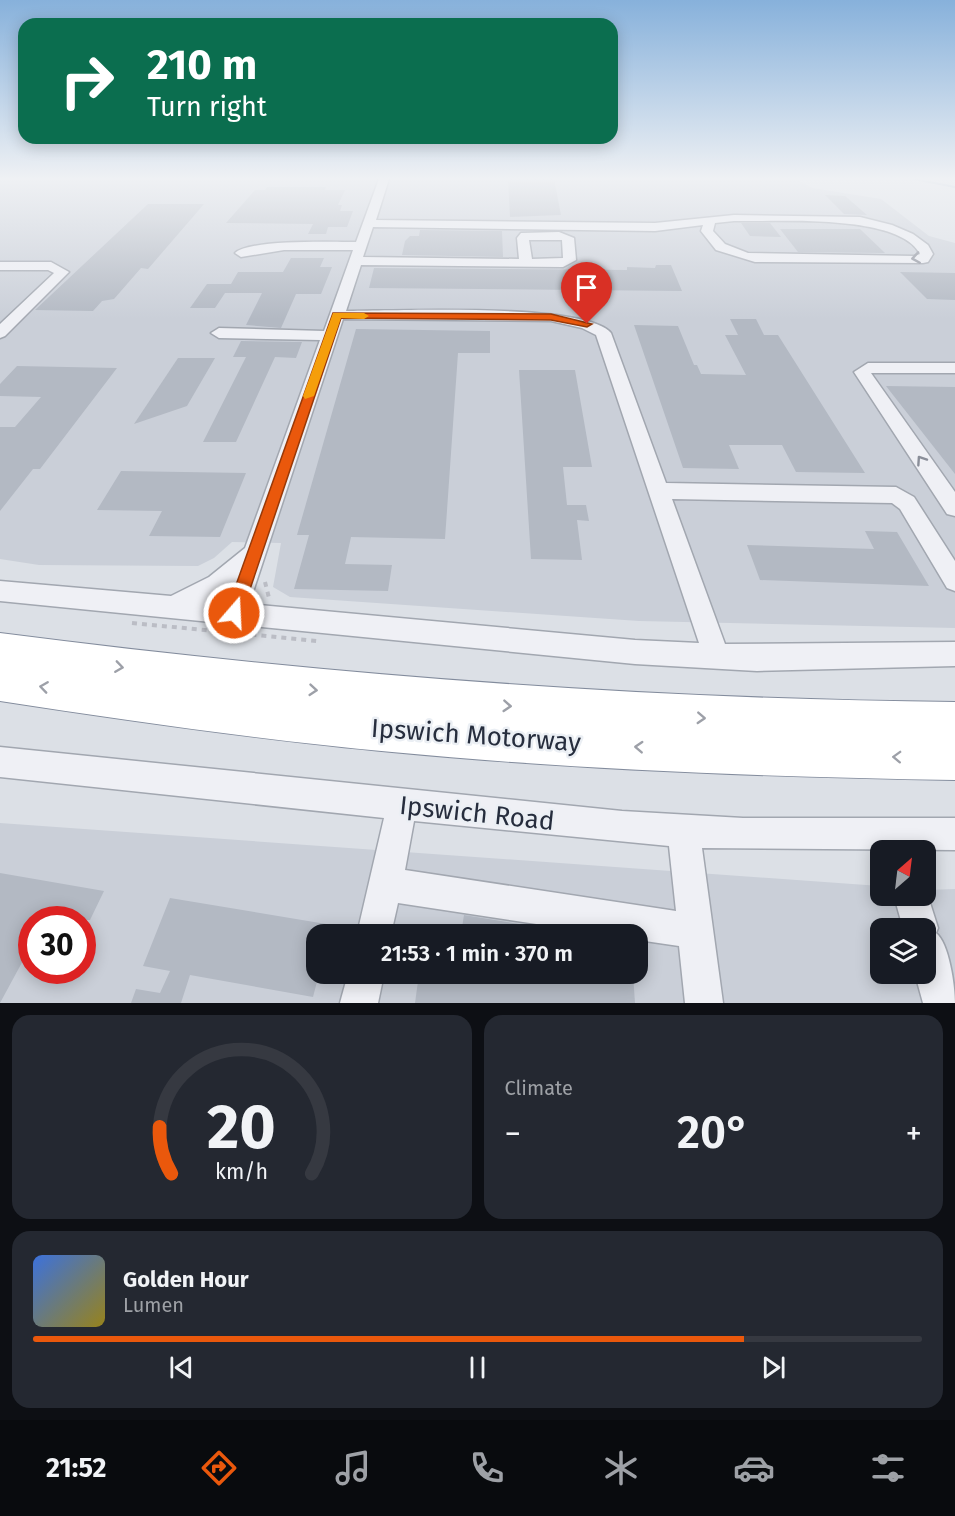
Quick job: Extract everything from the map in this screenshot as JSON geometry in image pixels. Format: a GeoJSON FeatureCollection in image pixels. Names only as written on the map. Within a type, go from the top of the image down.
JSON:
{"type":"FeatureCollection","features":[{"type":"Feature","properties":{"kind":"highway","name":"Ipswich Motorway"},"geometry":{"type":"LineString","coordinates":[[0,651],[274,687],[582,712],[818,723],[955,723]]}},
{"type":"Feature","properties":{"kind":"highway","name":"Ipswich Motorway"},"geometry":{"type":"LineString","coordinates":[[0,681],[206,711],[492,738],[741,752],[955,759]]}},
{"type":"Feature","properties":{"kind":"highway"},"geometry":{"type":"LineString","coordinates":[[818,723],[955,712]]}},
{"type":"Feature","properties":{"kind":"street"},"geometry":{"type":"LineString","coordinates":[[234,613],[369,226]]}},
{"type":"Feature","properties":{"kind":"street"},"geometry":{"type":"LineString","coordinates":[[665,226],[688,226]]}},
{"type":"Feature","properties":{"kind":"street"},"geometry":{"type":"LineString","coordinates":[[712,226],[715,244],[733,253],[755,258],[914,260],[926,257],[926,250],[922,244],[884,226]]}},
{"type":"Feature","properties":{"kind":"street"},"geometry":{"type":"LineString","coordinates":[[241,253],[284,246],[358,254],[526,263]]}},
{"type":"Feature","properties":{"kind":"street"},"geometry":{"type":"LineString","coordinates":[[0,266],[51,266],[62,272],[0,333]]}},
{"type":"Feature","properties":{"kind":"street"},"geometry":{"type":"LineString","coordinates":[[337,315],[551,317],[587,324],[603,333],[717,657]]}},
{"type":"Feature","properties":{"kind":"street"},"geometry":{"type":"LineString","coordinates":[[219,333],[329,336]]}},
{"type":"Feature","properties":{"kind":"street"},"geometry":{"type":"LineString","coordinates":[[955,368],[868,368],[862,372],[955,507]]}},
{"type":"Feature","properties":{"kind":"street"},"geometry":{"type":"LineString","coordinates":[[658,491],[896,495],[908,503],[955,581]]}},
{"type":"Feature","properties":{"kind":"street"},"geometry":{"type":"LineString","coordinates":[[174,607],[217,584],[254,554]]}},
{"type":"Feature","properties":{"kind":"street"},"geometry":{"type":"LineString","coordinates":[[0,591],[635,652],[717,657],[955,654]]}},
{"type":"Feature","properties":{"kind":"street","name":"Ipswich Road"},"geometry":{"type":"LineString","coordinates":[[0,762],[517,818],[684,831],[870,841]]}},
{"type":"Feature","properties":{"kind":"street"},"geometry":{"type":"LineString","coordinates":[[376,924],[402,805]]}},
{"type":"Feature","properties":{"kind":"street"},"geometry":{"type":"LineString","coordinates":[[684,831],[704,1003]]}},
{"type":"Feature","properties":{"kind":"street","name":"Ipswich Road"},"geometry":{"type":"LineString","coordinates":[[910,840],[955,834]]}},
{"type":"Feature","properties":{"kind":"street"},"geometry":{"type":"LineString","coordinates":[[385,884],[695,931]]}},
{"type":"Feature","properties":{"kind":"street"},"geometry":{"type":"LineString","coordinates":[[936,976],[945,1002]]}},
{"type":"Feature","properties":{"kind":"street"},"geometry":{"type":"LineString","coordinates":[[359,1003],[364,984]]}},
{"type":"Feature","properties":{"kind":"path"},"geometry":{"type":"LineString","coordinates":[[263,578],[266,578],[266,594],[273,601]]}},
{"type":"Feature","properties":{"kind":"shaded area"},"geometry":{"type":"Polygon","coordinates":[[[0,226],[916,226],[929,236],[955,243],[955,628],[639,621],[290,597],[273,587],[281,543],[232,542],[214,558],[198,566],[39,565],[0,559],[0,226]]]}},
{"type":"Feature","properties":{"kind":"shaded area"},"geometry":{"type":"Polygon","coordinates":[[[0,823],[870,885],[870,906],[936,906],[936,890],[955,889],[955,1003],[0,1003],[0,823]]]}},
{"type":"Feature","properties":{"kind":"building"},"geometry":{"type":"Polygon","coordinates":[[[125,226],[185,226],[148,269],[141,268],[114,299],[102,301],[93,311],[35,310],[125,226]]]}},
{"type":"Feature","properties":{"kind":"building"},"geometry":{"type":"Polygon","coordinates":[[[312,226],[347,226],[328,227],[326,234],[308,234],[312,226]]]}},
{"type":"Feature","properties":{"kind":"building"},"geometry":{"type":"Polygon","coordinates":[[[743,226],[772,226],[781,237],[750,236],[743,226]]]}},
{"type":"Feature","properties":{"kind":"building"},"geometry":{"type":"Polygon","coordinates":[[[780,229],[860,229],[885,253],[798,252],[780,229]]]}},
{"type":"Feature","properties":{"kind":"building"},"geometry":{"type":"Polygon","coordinates":[[[420,230],[502,231],[503,257],[402,255],[405,241],[410,236],[419,236],[420,230]]]}},
{"type":"Feature","properties":{"kind":"building"},"geometry":{"type":"Polygon","coordinates":[[[291,258],[324,258],[320,267],[332,267],[321,294],[296,294],[281,328],[246,325],[262,293],[225,293],[215,308],[190,308],[207,284],[231,284],[238,272],[283,272],[291,258]]]}},
{"type":"Feature","properties":{"kind":"building"},"geometry":{"type":"Polygon","coordinates":[[[656,265],[671,265],[682,291],[369,288],[374,268],[627,270],[627,267],[655,268],[656,265]]]}},
{"type":"Feature","properties":{"kind":"building"},"geometry":{"type":"Polygon","coordinates":[[[900,272],[955,273],[955,300],[927,299],[900,272]]]}},
{"type":"Feature","properties":{"kind":"building"},"geometry":{"type":"Polygon","coordinates":[[[730,319],[756,319],[764,335],[778,335],[865,473],[796,472],[782,445],[729,445],[739,469],[683,468],[634,325],[678,326],[694,365],[697,365],[701,374],[746,375],[725,335],[738,335],[730,319]]]}},
{"type":"Feature","properties":{"kind":"building"},"geometry":{"type":"Polygon","coordinates":[[[356,329],[490,331],[490,353],[458,353],[445,539],[351,537],[345,564],[392,565],[388,591],[294,589],[309,535],[297,535],[356,329]]]}},
{"type":"Feature","properties":{"kind":"building"},"geometry":{"type":"Polygon","coordinates":[[[241,341],[302,342],[296,358],[275,357],[236,442],[203,442],[246,357],[233,357],[241,341]]]}},
{"type":"Feature","properties":{"kind":"building"},"geometry":{"type":"Polygon","coordinates":[[[178,358],[215,358],[187,406],[134,424],[178,358]]]}},
{"type":"Feature","properties":{"kind":"building"},"geometry":{"type":"Polygon","coordinates":[[[17,366],[117,368],[40,469],[33,469],[0,511],[0,427],[15,427],[41,397],[0,396],[0,384],[17,366]]]}},
{"type":"Feature","properties":{"kind":"building"},"geometry":{"type":"Polygon","coordinates":[[[519,370],[575,370],[592,467],[563,467],[567,505],[586,505],[589,521],[577,520],[582,560],[531,559],[519,370]]]}},
{"type":"Feature","properties":{"kind":"building"},"geometry":{"type":"Polygon","coordinates":[[[886,386],[955,387],[955,474],[886,386]]]}},
{"type":"Feature","properties":{"kind":"building"},"geometry":{"type":"Polygon","coordinates":[[[121,471],[246,473],[220,537],[149,536],[162,511],[97,510],[121,471]]]}},
{"type":"Feature","properties":{"kind":"building"},"geometry":{"type":"Polygon","coordinates":[[[865,531],[897,532],[929,586],[760,580],[747,545],[874,549],[865,531]]]}},
{"type":"Feature","properties":{"kind":"building"},"geometry":{"type":"Polygon","coordinates":[[[0,873],[104,891],[96,908],[18,906],[18,970],[0,1003],[0,873]]]}},
{"type":"Feature","properties":{"kind":"building"},"geometry":{"type":"Polygon","coordinates":[[[170,898],[326,924],[306,924],[306,984],[316,984],[313,997],[190,975],[181,1003],[131,1003],[136,989],[160,993],[170,971],[143,966],[170,898]]]}},
{"type":"Feature","properties":{"kind":"building"},"geometry":{"type":"Polygon","coordinates":[[[464,915],[519,924],[463,924],[464,915]]]}},
{"type":"Feature","properties":{"kind":"building"},"geometry":{"type":"Polygon","coordinates":[[[418,984],[634,984],[635,1003],[415,1003],[418,984]]]}},
{"type":"Feature","properties":{"kind":"slow traffic"},"geometry":{"type":"LineString","coordinates":[[309,396],[337,315],[364,316]]}},
{"type":"Feature","properties":{"kind":"route"},"geometry":{"type":"LineString","coordinates":[[234,613],[337,315],[551,317],[571,319],[587,324]]}}]}
